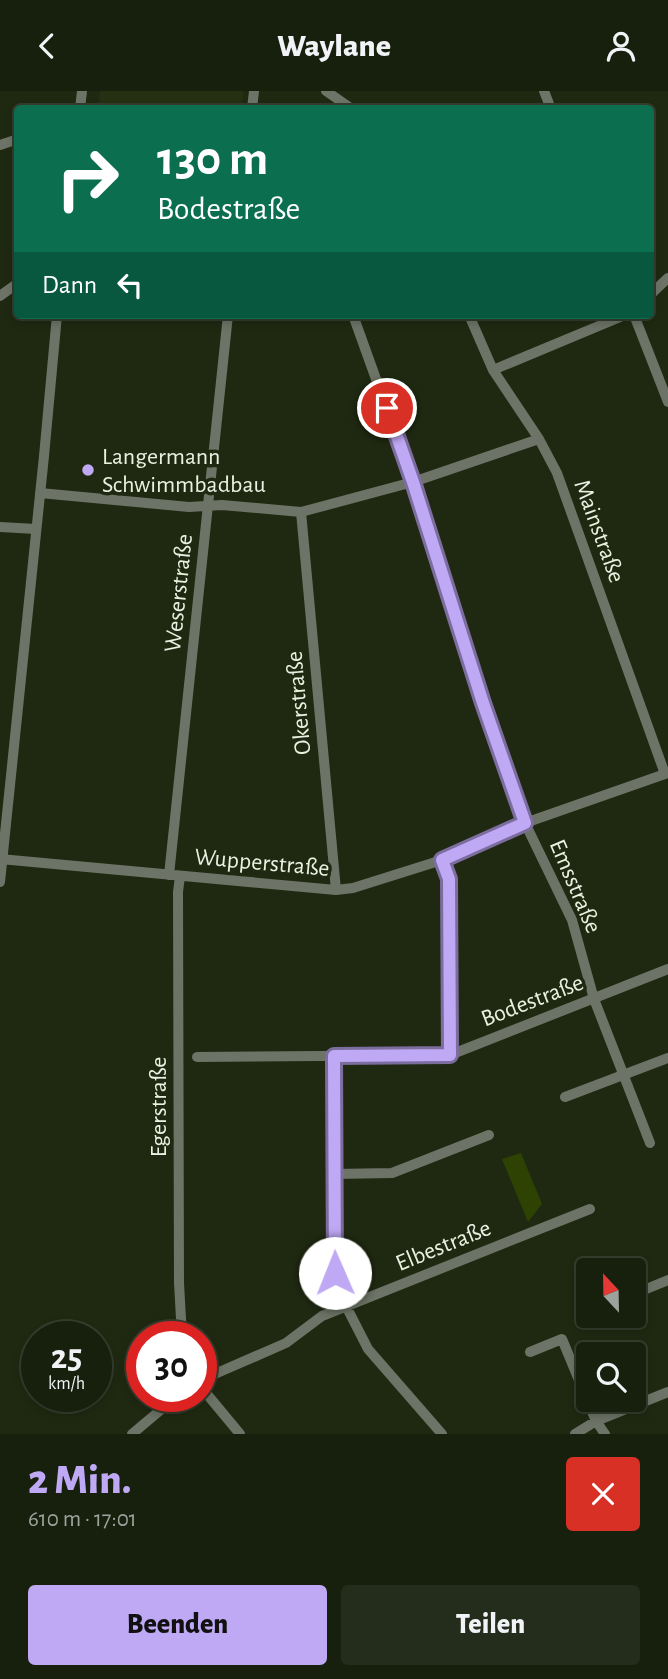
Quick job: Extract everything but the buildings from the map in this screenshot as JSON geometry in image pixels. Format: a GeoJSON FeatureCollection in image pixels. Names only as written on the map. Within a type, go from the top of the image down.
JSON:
{"type":"FeatureCollection","features":[{"type":"Feature","properties":{"kind":"street"},"geometry":{"type":"LineString","coordinates":[[326,91],[346,105]]}},
{"type":"Feature","properties":{"kind":"street"},"geometry":{"type":"LineString","coordinates":[[654,291],[668,278]]}},
{"type":"Feature","properties":{"kind":"street"},"geometry":{"type":"LineString","coordinates":[[0,882],[57,319]]}},
{"type":"Feature","properties":{"kind":"street","name":"Weserstraße"},"geometry":{"type":"LineString","coordinates":[[174,876],[228,319]]}},
{"type":"Feature","properties":{"kind":"street","name":"Emsstraße"},"geometry":{"type":"LineString","coordinates":[[354,319],[413,482],[483,703],[525,823],[572,920],[594,999],[650,1143]]}},
{"type":"Feature","properties":{"kind":"street","name":"Mainstraße"},"geometry":{"type":"LineString","coordinates":[[471,319],[493,370],[539,439],[557,473],[666,773]]}},
{"type":"Feature","properties":{"kind":"street"},"geometry":{"type":"LineString","coordinates":[[493,370],[615,319]]}},
{"type":"Feature","properties":{"kind":"street"},"geometry":{"type":"LineString","coordinates":[[636,319],[668,402]]}},
{"type":"Feature","properties":{"kind":"street"},"geometry":{"type":"LineString","coordinates":[[40,493],[189,507],[222,505],[301,512],[413,482],[539,439]]}},
{"type":"Feature","properties":{"kind":"street","name":"Okerstraße"},"geometry":{"type":"LineString","coordinates":[[301,512],[336,890]]}},
{"type":"Feature","properties":{"kind":"street"},"geometry":{"type":"LineString","coordinates":[[0,527],[37,529]]}},
{"type":"Feature","properties":{"kind":"street","name":"Wupperstraße"},"geometry":{"type":"LineString","coordinates":[[1,859],[336,890],[353,888],[442,860],[525,823],[666,773]]}},
{"type":"Feature","properties":{"kind":"street"},"geometry":{"type":"LineString","coordinates":[[442,860],[449,879],[450,1055]]}},
{"type":"Feature","properties":{"kind":"street","name":"Egerstraße"},"geometry":{"type":"LineString","coordinates":[[174,876],[178,892],[181,1321]]}},
{"type":"Feature","properties":{"kind":"street","name":"Bodestraße"},"geometry":{"type":"LineString","coordinates":[[197,1057],[450,1055],[668,969]]}},
{"type":"Feature","properties":{"kind":"street"},"geometry":{"type":"LineString","coordinates":[[334,1056],[335,1273],[346,1306],[368,1349],[442,1434]]}},
{"type":"Feature","properties":{"kind":"street"},"geometry":{"type":"LineString","coordinates":[[565,1097],[668,1058]]}},
{"type":"Feature","properties":{"kind":"street"},"geometry":{"type":"LineString","coordinates":[[334,1174],[392,1173],[489,1135]]}},
{"type":"Feature","properties":{"kind":"street","name":"Elbestraße"},"geometry":{"type":"LineString","coordinates":[[217,1373],[286,1343],[322,1316],[590,1209]]}},
{"type":"Feature","properties":{"kind":"street"},"geometry":{"type":"LineString","coordinates":[[646,1289],[668,1280]]}},
{"type":"Feature","properties":{"kind":"street"},"geometry":{"type":"LineString","coordinates":[[530,1352],[562,1339],[596,1422],[605,1434]]}},
{"type":"Feature","properties":{"kind":"street"},"geometry":{"type":"LineString","coordinates":[[575,1434],[596,1422],[668,1392]]}},
{"type":"Feature","properties":{"kind":"street"},"geometry":{"type":"LineString","coordinates":[[217,1406],[240,1434]]}},
{"type":"Feature","properties":{"kind":"street"},"geometry":{"type":"LineString","coordinates":[[132,1434],[158,1412]]}},
{"type":"Feature","properties":{"kind":"shaded area"},"geometry":{"type":"Polygon","coordinates":[[[100,91],[244,91],[242,105],[98,105],[100,91]]]}},
{"type":"Feature","properties":{"kind":"green space"},"geometry":{"type":"Polygon","coordinates":[[[521,1153],[542,1204],[528,1222],[502,1159],[521,1153]]]}},
{"type":"Feature","properties":{"kind":"place","name":"Langermann Schwimmbadbau"},"geometry":{"type":"Point","coordinates":[88,470]}},
{"type":"Feature","properties":{"kind":"route"},"geometry":{"type":"LineString","coordinates":[[335,1273],[334,1056],[450,1055],[449,879],[442,860],[525,823],[387,408]]}}]}
